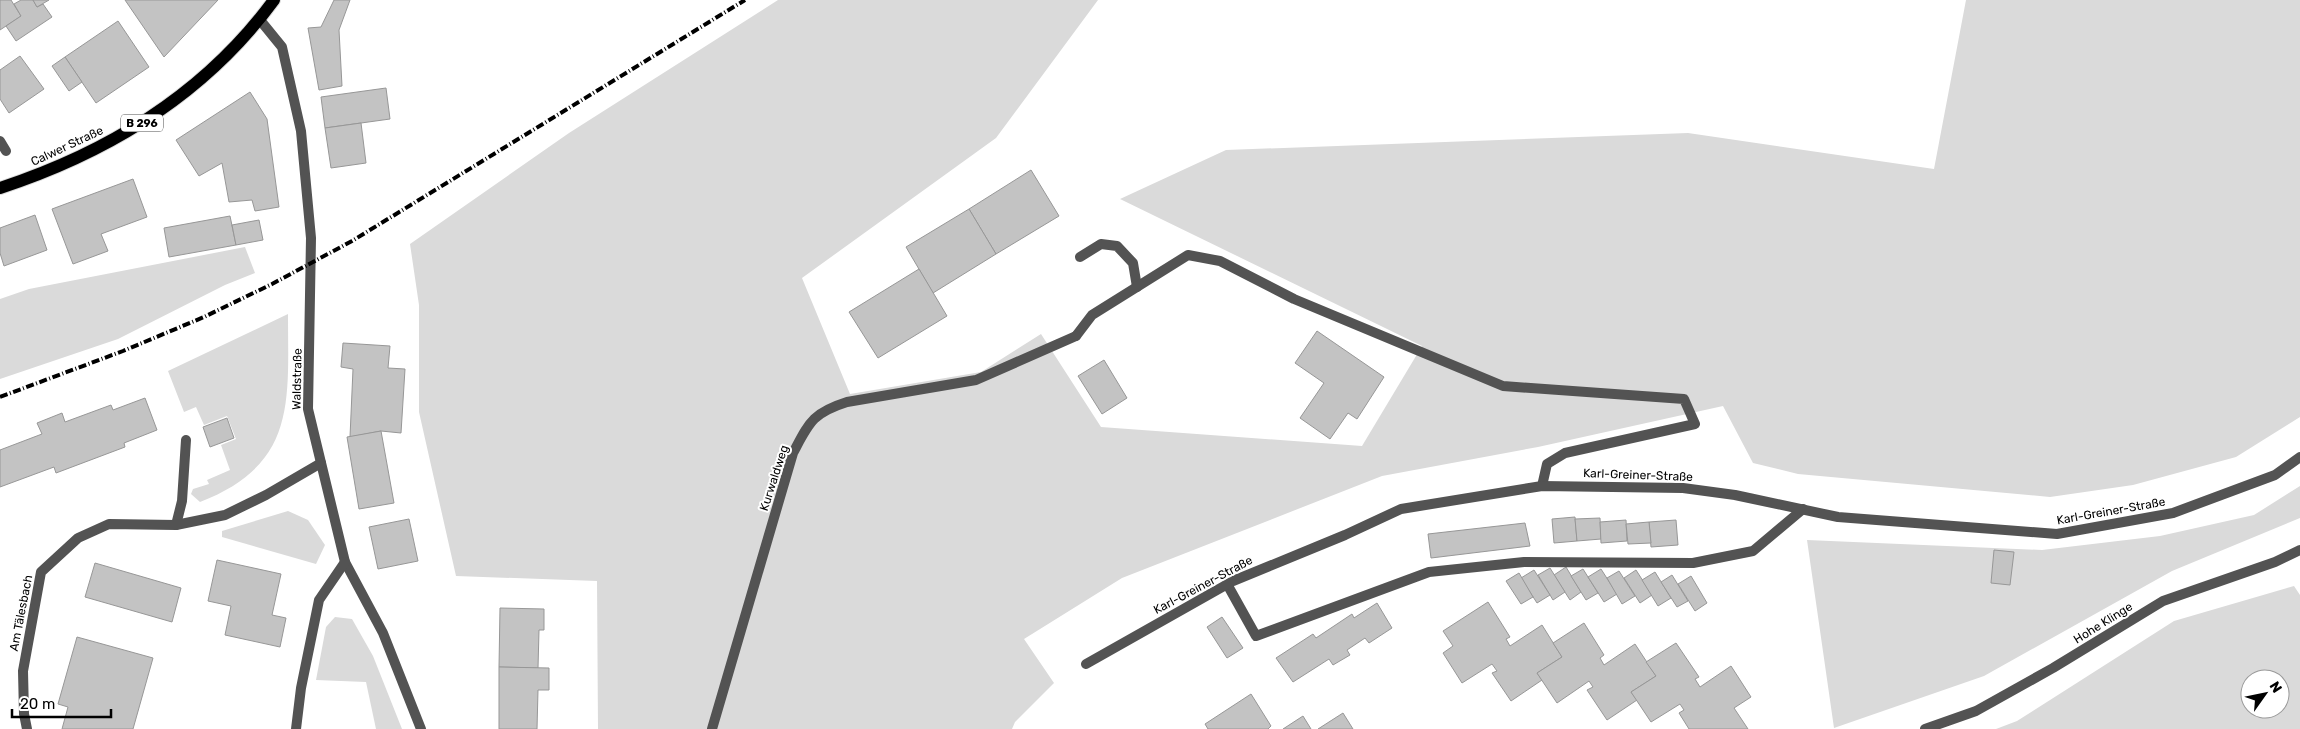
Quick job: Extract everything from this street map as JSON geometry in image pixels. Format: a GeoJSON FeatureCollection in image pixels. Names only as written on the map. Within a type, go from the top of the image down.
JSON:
{"type":"FeatureCollection","features":[{"type":"Feature","properties":{"kind":"main road","name":"Calwer Straße"},"geometry":{"type":"LineString","coordinates":[[0,188],[82,157],[153,116],[214,69],[260,20],[274,0]]}},
{"type":"Feature","properties":{"kind":"street","name":"Waldstraße"},"geometry":{"type":"LineString","coordinates":[[260,20],[282,47],[301,131],[311,238],[308,409],[345,562],[383,633],[421,729]]}},
{"type":"Feature","properties":{"kind":"street"},"geometry":{"type":"LineString","coordinates":[[0,141],[6,151]]}},
{"type":"Feature","properties":{"kind":"street"},"geometry":{"type":"LineString","coordinates":[[1080,257],[1101,244],[1117,246],[1132,263],[1137,287],[1188,255],[1220,261],[1294,299],[1503,386],[1684,399],[1695,424],[1565,453],[1547,464],[1542,486]]}},
{"type":"Feature","properties":{"kind":"street","name":"Kurwaldweg"},"geometry":{"type":"LineString","coordinates":[[712,729],[793,453],[811,420],[834,406],[847,402],[976,380],[1076,336],[1092,315],[1137,287]]}},
{"type":"Feature","properties":{"kind":"street"},"geometry":{"type":"LineString","coordinates":[[176,526],[182,501],[186,440]]}},
{"type":"Feature","properties":{"kind":"street","name":"Karl-Greiner-Straße"},"geometry":{"type":"LineString","coordinates":[[1086,664],[1228,584],[1401,509],[1542,486],[1683,488],[1734,495],[1838,516],[2057,534],[2173,513],[2275,475],[2300,457]]}},
{"type":"Feature","properties":{"kind":"street","name":"Am Tälesbach"},"geometry":{"type":"LineString","coordinates":[[27,729],[24,714],[23,671],[41,572],[78,538],[109,524],[176,526],[225,515],[321,463]]}},
{"type":"Feature","properties":{"kind":"street"},"geometry":{"type":"LineString","coordinates":[[1228,584],[1256,636],[1429,572],[1524,562],[1693,563],[1753,551],[1803,509]]}},
{"type":"Feature","properties":{"kind":"street","name":"Hohe Klinge"},"geometry":{"type":"LineString","coordinates":[[1925,729],[1976,711],[2054,668],[2163,601],[2275,562],[2300,550]]}},
{"type":"Feature","properties":{"kind":"street"},"geometry":{"type":"LineString","coordinates":[[296,729],[301,688],[319,600],[345,562]]}},
{"type":"Feature","properties":{"kind":"shaded area"},"geometry":{"type":"Polygon","coordinates":[[[778,0],[1098,0],[996,138],[802,278],[850,394],[981,372],[1041,334],[1101,427],[1362,446],[1422,346],[1120,199],[1226,150],[1688,133],[1934,169],[1966,0],[2300,0],[2300,417],[2236,457],[2133,485],[2050,497],[1798,474],[1753,463],[1723,406],[1538,447],[1382,476],[1122,578],[1024,639],[1054,683],[1015,722],[1012,729],[598,729],[597,581],[456,576],[419,412],[419,305],[410,244],[569,133],[778,0]]]}},
{"type":"Feature","properties":{"kind":"shaded area"},"geometry":{"type":"Polygon","coordinates":[[[245,247],[255,273],[225,285],[118,339],[0,379],[0,299],[29,289],[245,247]]]}},
{"type":"Feature","properties":{"kind":"shaded area"},"geometry":{"type":"Polygon","coordinates":[[[288,314],[286,402],[280,427],[270,449],[255,469],[232,487],[200,502],[191,494],[193,489],[209,484],[207,480],[230,470],[221,445],[236,439],[227,416],[204,425],[196,407],[184,412],[168,371],[288,314]]]}},
{"type":"Feature","properties":{"kind":"shaded area"},"geometry":{"type":"Polygon","coordinates":[[[2300,486],[2300,518],[2172,571],[1984,676],[1834,728],[1807,540],[2042,550],[2160,536],[2254,515],[2300,486]]]}},
{"type":"Feature","properties":{"kind":"shaded area"},"geometry":{"type":"Polygon","coordinates":[[[288,511],[308,520],[325,545],[316,564],[222,537],[222,531],[288,511]]]}},
{"type":"Feature","properties":{"kind":"shaded area"},"geometry":{"type":"Polygon","coordinates":[[[2294,586],[2300,595],[2300,729],[1996,729],[2017,721],[2174,621],[2294,586]]]}},
{"type":"Feature","properties":{"kind":"shaded area"},"geometry":{"type":"Polygon","coordinates":[[[335,617],[352,619],[373,656],[402,729],[376,729],[366,682],[316,680],[326,627],[335,617]]]}},
{"type":"Feature","properties":{"kind":"building"},"geometry":{"type":"Polygon","coordinates":[[[0,0],[11,0],[21,16],[0,30],[0,0]]]}},
{"type":"Feature","properties":{"kind":"building"},"geometry":{"type":"Polygon","coordinates":[[[21,0],[33,0],[37,7],[43,4],[52,17],[16,41],[6,26],[21,16],[14,4],[21,0]]]}},
{"type":"Feature","properties":{"kind":"building"},"geometry":{"type":"Polygon","coordinates":[[[33,0],[49,0],[37,7],[33,0]]]}},
{"type":"Feature","properties":{"kind":"building"},"geometry":{"type":"Polygon","coordinates":[[[125,0],[218,0],[164,57],[125,0]]]}},
{"type":"Feature","properties":{"kind":"building"},"geometry":{"type":"Polygon","coordinates":[[[334,0],[350,0],[339,30],[342,86],[319,90],[308,28],[321,27],[334,0]]]}},
{"type":"Feature","properties":{"kind":"building"},"geometry":{"type":"Polygon","coordinates":[[[118,21],[149,67],[96,103],[65,57],[118,21]]]}},
{"type":"Feature","properties":{"kind":"building"},"geometry":{"type":"Polygon","coordinates":[[[20,56],[44,89],[9,113],[0,99],[0,70],[20,56]]]}},
{"type":"Feature","properties":{"kind":"building"},"geometry":{"type":"Polygon","coordinates":[[[65,57],[82,82],[69,91],[52,66],[65,57]]]}},
{"type":"Feature","properties":{"kind":"building"},"geometry":{"type":"Polygon","coordinates":[[[386,88],[390,119],[325,128],[321,97],[386,88]]]}},
{"type":"Feature","properties":{"kind":"building"},"geometry":{"type":"Polygon","coordinates":[[[250,92],[267,119],[279,207],[255,211],[252,200],[229,202],[222,163],[199,176],[176,140],[250,92]]]}},
{"type":"Feature","properties":{"kind":"building"},"geometry":{"type":"Polygon","coordinates":[[[361,123],[366,163],[331,168],[325,128],[361,123]]]}},
{"type":"Feature","properties":{"kind":"building"},"geometry":{"type":"Polygon","coordinates":[[[1031,170],[1059,216],[996,254],[969,209],[1031,170]]]}},
{"type":"Feature","properties":{"kind":"building"},"geometry":{"type":"Polygon","coordinates":[[[133,179],[147,217],[101,234],[108,251],[73,264],[52,209],[133,179]]]}},
{"type":"Feature","properties":{"kind":"building"},"geometry":{"type":"Polygon","coordinates":[[[969,209],[996,254],[933,293],[906,247],[969,209]]]}},
{"type":"Feature","properties":{"kind":"building"},"geometry":{"type":"Polygon","coordinates":[[[35,215],[47,250],[4,266],[0,253],[0,228],[35,215]]]}},
{"type":"Feature","properties":{"kind":"building"},"geometry":{"type":"Polygon","coordinates":[[[230,216],[236,245],[169,257],[164,228],[230,216]]]}},
{"type":"Feature","properties":{"kind":"building"},"geometry":{"type":"Polygon","coordinates":[[[259,220],[263,240],[236,245],[232,225],[259,220]]]}},
{"type":"Feature","properties":{"kind":"building"},"geometry":{"type":"Polygon","coordinates":[[[919,269],[947,316],[878,358],[849,312],[919,269]]]}},
{"type":"Feature","properties":{"kind":"building"},"geometry":{"type":"Polygon","coordinates":[[[1317,331],[1384,377],[1357,419],[1348,413],[1330,439],[1300,418],[1324,383],[1295,363],[1317,331]]]}},
{"type":"Feature","properties":{"kind":"building"},"geometry":{"type":"Polygon","coordinates":[[[343,343],[390,346],[388,368],[405,369],[401,433],[381,431],[350,437],[353,369],[341,367],[343,343]]]}},
{"type":"Feature","properties":{"kind":"building"},"geometry":{"type":"Polygon","coordinates":[[[1104,360],[1127,398],[1102,414],[1078,376],[1104,360]]]}},
{"type":"Feature","properties":{"kind":"building"},"geometry":{"type":"Polygon","coordinates":[[[145,398],[157,430],[124,443],[125,447],[56,473],[54,467],[0,487],[0,450],[42,434],[37,423],[62,413],[65,422],[111,405],[113,410],[145,398]]]}},
{"type":"Feature","properties":{"kind":"building"},"geometry":{"type":"Polygon","coordinates":[[[227,418],[234,438],[210,447],[203,427],[227,418]]]}},
{"type":"Feature","properties":{"kind":"building"},"geometry":{"type":"Polygon","coordinates":[[[381,431],[394,503],[359,509],[347,437],[381,431]]]}},
{"type":"Feature","properties":{"kind":"building"},"geometry":{"type":"Polygon","coordinates":[[[1575,517],[1577,541],[1554,543],[1552,519],[1575,517]]]}},
{"type":"Feature","properties":{"kind":"building"},"geometry":{"type":"Polygon","coordinates":[[[1600,518],[1601,539],[1577,541],[1575,519],[1600,518]]]}},
{"type":"Feature","properties":{"kind":"building"},"geometry":{"type":"Polygon","coordinates":[[[409,519],[418,561],[378,569],[369,527],[409,519]]]}},
{"type":"Feature","properties":{"kind":"building"},"geometry":{"type":"Polygon","coordinates":[[[1626,520],[1627,541],[1601,543],[1600,522],[1626,520]]]}},
{"type":"Feature","properties":{"kind":"building"},"geometry":{"type":"Polygon","coordinates":[[[1676,520],[1678,545],[1651,547],[1649,522],[1676,520]]]}},
{"type":"Feature","properties":{"kind":"building"},"geometry":{"type":"Polygon","coordinates":[[[1649,522],[1651,543],[1628,544],[1626,524],[1649,522]]]}},
{"type":"Feature","properties":{"kind":"building"},"geometry":{"type":"Polygon","coordinates":[[[1525,523],[1530,546],[1431,558],[1428,534],[1525,523]]]}},
{"type":"Feature","properties":{"kind":"building"},"geometry":{"type":"Polygon","coordinates":[[[1994,550],[2014,552],[2010,585],[1991,583],[1994,550]]]}},
{"type":"Feature","properties":{"kind":"building"},"geometry":{"type":"Polygon","coordinates":[[[217,560],[281,574],[272,615],[286,618],[280,647],[225,635],[231,606],[208,601],[217,560]]]}},
{"type":"Feature","properties":{"kind":"building"},"geometry":{"type":"Polygon","coordinates":[[[95,563],[181,588],[172,622],[85,597],[95,563]]]}},
{"type":"Feature","properties":{"kind":"building"},"geometry":{"type":"Polygon","coordinates":[[[1566,567],[1581,592],[1570,600],[1554,575],[1566,567]]]}},
{"type":"Feature","properties":{"kind":"building"},"geometry":{"type":"Polygon","coordinates":[[[1550,568],[1565,592],[1553,600],[1538,575],[1550,568]]]}},
{"type":"Feature","properties":{"kind":"building"},"geometry":{"type":"Polygon","coordinates":[[[1583,569],[1598,593],[1586,600],[1571,576],[1583,569]]]}},
{"type":"Feature","properties":{"kind":"building"},"geometry":{"type":"Polygon","coordinates":[[[1601,569],[1617,594],[1604,602],[1588,577],[1601,569]]]}},
{"type":"Feature","properties":{"kind":"building"},"geometry":{"type":"Polygon","coordinates":[[[1534,570],[1550,595],[1537,603],[1521,578],[1534,570]]]}},
{"type":"Feature","properties":{"kind":"building"},"geometry":{"type":"Polygon","coordinates":[[[1636,570],[1652,595],[1640,603],[1624,578],[1636,570]]]}},
{"type":"Feature","properties":{"kind":"building"},"geometry":{"type":"Polygon","coordinates":[[[1619,571],[1635,596],[1622,604],[1607,578],[1619,571]]]}},
{"type":"Feature","properties":{"kind":"building"},"geometry":{"type":"Polygon","coordinates":[[[1655,572],[1671,598],[1658,606],[1642,580],[1655,572]]]}},
{"type":"Feature","properties":{"kind":"building"},"geometry":{"type":"Polygon","coordinates":[[[1519,573],[1533,597],[1521,604],[1506,581],[1519,573]]]}},
{"type":"Feature","properties":{"kind":"building"},"geometry":{"type":"Polygon","coordinates":[[[1672,575],[1688,601],[1677,607],[1661,582],[1672,575]]]}},
{"type":"Feature","properties":{"kind":"building"},"geometry":{"type":"Polygon","coordinates":[[[1691,576],[1707,603],[1695,611],[1678,584],[1691,576]]]}},
{"type":"Feature","properties":{"kind":"building"},"geometry":{"type":"Polygon","coordinates":[[[1488,602],[1510,637],[1506,639],[1510,646],[1542,625],[1562,657],[1537,673],[1542,680],[1511,701],[1492,673],[1497,671],[1492,664],[1462,683],[1443,653],[1453,646],[1443,631],[1488,602]]]}},
{"type":"Feature","properties":{"kind":"building"},"geometry":{"type":"Polygon","coordinates":[[[1377,603],[1392,628],[1369,643],[1365,638],[1347,650],[1350,655],[1333,665],[1329,659],[1293,682],[1276,658],[1313,634],[1316,638],[1352,614],[1354,618],[1377,603]]]}},
{"type":"Feature","properties":{"kind":"building"},"geometry":{"type":"Polygon","coordinates":[[[500,608],[544,609],[544,630],[539,630],[538,668],[499,667],[500,608]]]}},
{"type":"Feature","properties":{"kind":"building"},"geometry":{"type":"Polygon","coordinates":[[[1222,617],[1243,648],[1227,658],[1207,627],[1222,617]]]}},
{"type":"Feature","properties":{"kind":"building"},"geometry":{"type":"Polygon","coordinates":[[[1584,623],[1604,655],[1600,658],[1604,665],[1635,644],[1656,676],[1631,692],[1637,700],[1607,720],[1587,690],[1593,687],[1589,681],[1557,703],[1537,673],[1562,657],[1553,643],[1584,623]]]}},
{"type":"Feature","properties":{"kind":"building"},"geometry":{"type":"Polygon","coordinates":[[[77,637],[153,658],[133,729],[62,729],[68,707],[58,704],[77,637]]]}},
{"type":"Feature","properties":{"kind":"building"},"geometry":{"type":"Polygon","coordinates":[[[1676,643],[1699,677],[1695,679],[1700,687],[1731,666],[1751,697],[1734,708],[1748,729],[1689,729],[1679,713],[1684,710],[1680,704],[1651,722],[1631,692],[1656,676],[1646,662],[1676,643]]]}},
{"type":"Feature","properties":{"kind":"building"},"geometry":{"type":"Polygon","coordinates":[[[499,667],[549,668],[549,690],[538,690],[537,729],[499,729],[499,667]]]}},
{"type":"Feature","properties":{"kind":"building"},"geometry":{"type":"Polygon","coordinates":[[[1251,694],[1271,726],[1268,729],[1208,729],[1205,724],[1251,694]]]}},
{"type":"Feature","properties":{"kind":"building"},"geometry":{"type":"Polygon","coordinates":[[[1343,713],[1353,729],[1318,729],[1343,713]]]}},
{"type":"Feature","properties":{"kind":"building"},"geometry":{"type":"Polygon","coordinates":[[[1303,716],[1311,729],[1283,729],[1303,716]]]}},
{"type":"Feature","properties":{"kind":"railway"},"geometry":{"type":"LineString","coordinates":[[0,397],[123,351],[204,317],[272,284],[352,241],[745,0]]}}]}
